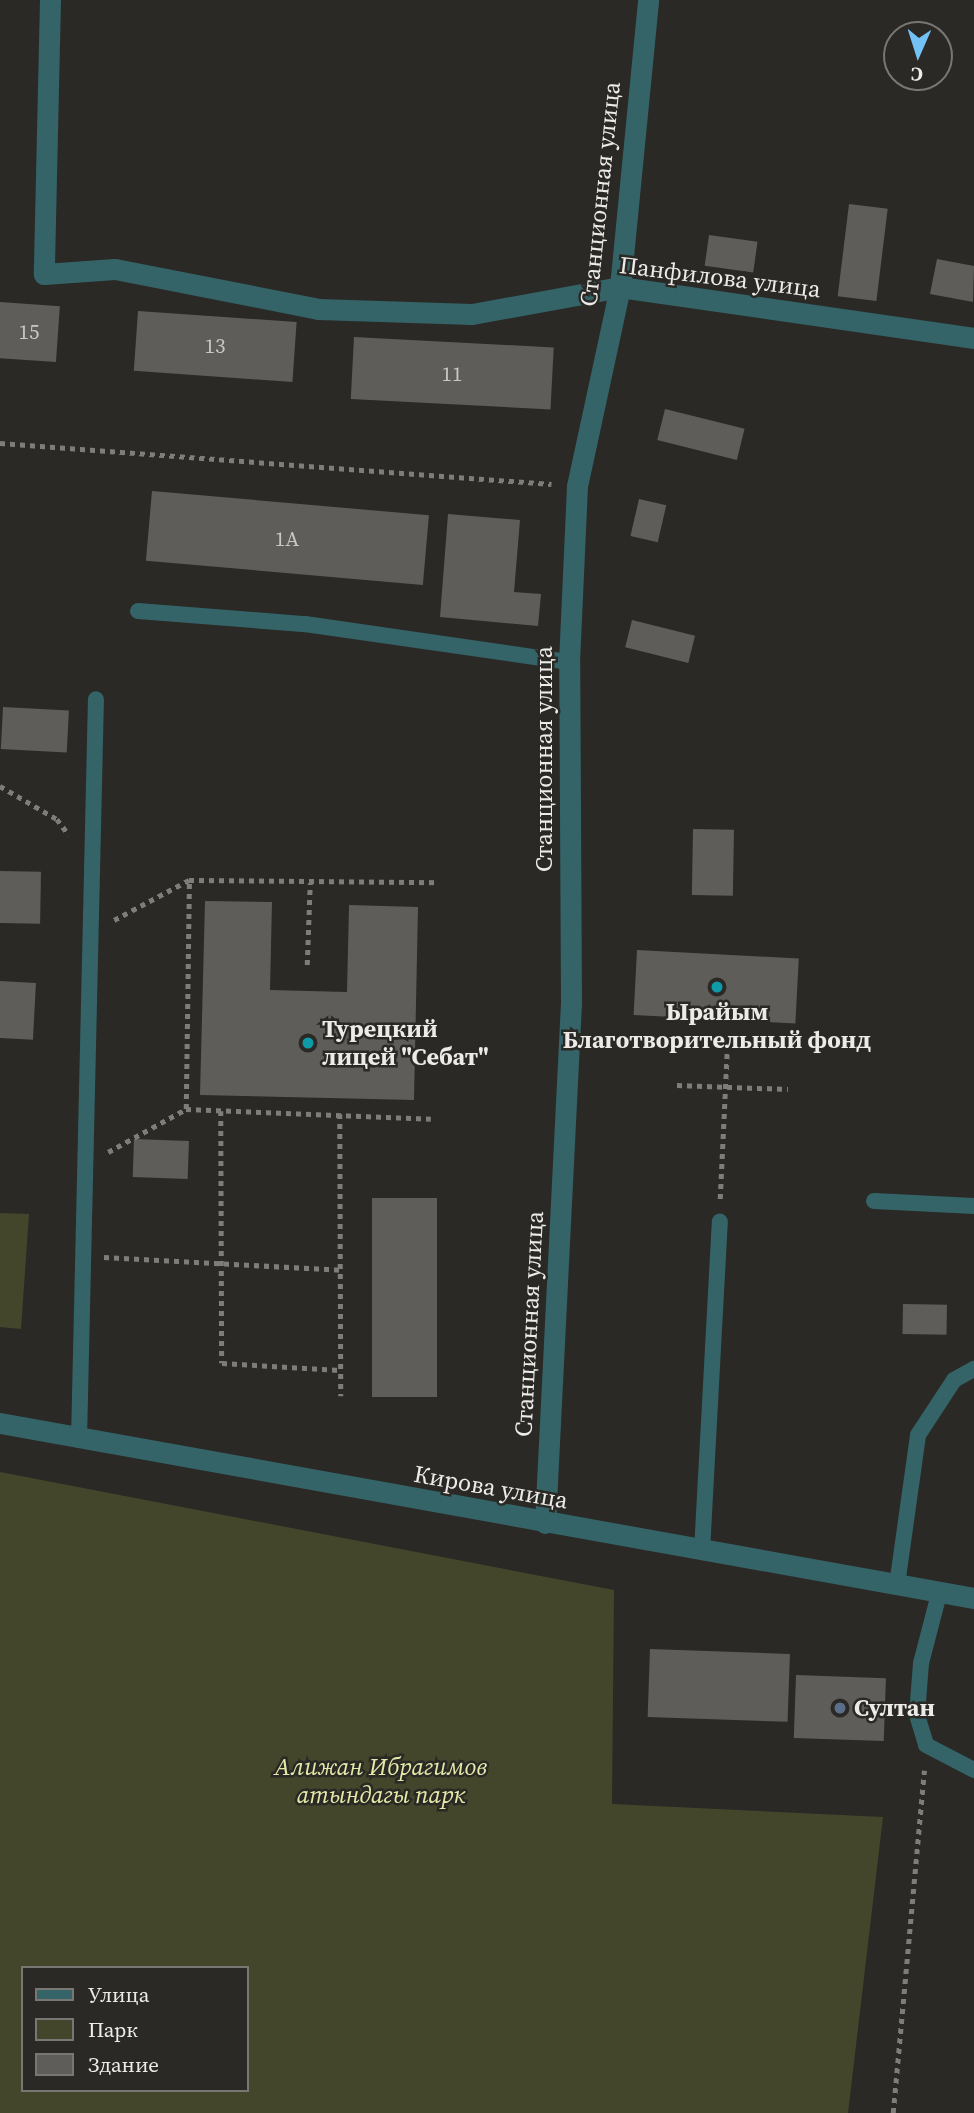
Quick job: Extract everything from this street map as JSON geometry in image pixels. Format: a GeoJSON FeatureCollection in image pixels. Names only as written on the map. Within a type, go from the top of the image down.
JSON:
{"type":"FeatureCollection","features":[{"type":"Feature","properties":{"kind":"street","name":"Панфилова улица"},"geometry":{"type":"LineString","coordinates":[[50,0],[44,274],[115,269],[318,309],[472,314],[620,286],[974,338]]}},
{"type":"Feature","properties":{"kind":"street","name":"Станционная улица"},"geometry":{"type":"LineString","coordinates":[[545,1523],[570,1003],[569,662],[577,486],[620,286],[648,0]]}},
{"type":"Feature","properties":{"kind":"street","name":"Кирова улица"},"geometry":{"type":"LineString","coordinates":[[0,1423],[79,1440],[939,1594],[974,1598]]}},
{"type":"Feature","properties":{"kind":"lane"},"geometry":{"type":"LineString","coordinates":[[138,611],[305,624],[569,662]]}},
{"type":"Feature","properties":{"kind":"lane"},"geometry":{"type":"LineString","coordinates":[[79,1440],[96,699]]}},
{"type":"Feature","properties":{"kind":"lane"},"geometry":{"type":"LineString","coordinates":[[874,1200],[974,1206]]}},
{"type":"Feature","properties":{"kind":"lane"},"geometry":{"type":"LineString","coordinates":[[702,1551],[720,1220]]}},
{"type":"Feature","properties":{"kind":"lane"},"geometry":{"type":"LineString","coordinates":[[897,1585],[918,1435],[954,1380],[974,1369]]}},
{"type":"Feature","properties":{"kind":"lane"},"geometry":{"type":"LineString","coordinates":[[939,1594],[921,1663],[917,1715],[926,1745],[974,1770]]}},
{"type":"Feature","properties":{"kind":"path"},"geometry":{"type":"LineString","coordinates":[[0,443],[577,486]]}},
{"type":"Feature","properties":{"kind":"path"},"geometry":{"type":"LineString","coordinates":[[0,786],[57,819],[92,866]]}},
{"type":"Feature","properties":{"kind":"path"},"geometry":{"type":"LineString","coordinates":[[186,1109],[189,880]]}},
{"type":"Feature","properties":{"kind":"path"},"geometry":{"type":"LineString","coordinates":[[91,933],[189,880],[439,882]]}},
{"type":"Feature","properties":{"kind":"path"},"geometry":{"type":"LineString","coordinates":[[307,965],[310,883]]}},
{"type":"Feature","properties":{"kind":"path"},"geometry":{"type":"LineString","coordinates":[[720,1220],[727,1054]]}},
{"type":"Feature","properties":{"kind":"path"},"geometry":{"type":"LineString","coordinates":[[677,1085],[788,1089]]}},
{"type":"Feature","properties":{"kind":"path"},"geometry":{"type":"LineString","coordinates":[[85,1164],[186,1109],[432,1119]]}},
{"type":"Feature","properties":{"kind":"path"},"geometry":{"type":"LineString","coordinates":[[221,1111],[218,1263],[222,1363],[340,1370]]}},
{"type":"Feature","properties":{"kind":"path"},"geometry":{"type":"LineString","coordinates":[[340,1114],[341,1396]]}},
{"type":"Feature","properties":{"kind":"path"},"geometry":{"type":"LineString","coordinates":[[83,1256],[341,1269]]}},
{"type":"Feature","properties":{"kind":"path"},"geometry":{"type":"LineString","coordinates":[[893,2113],[926,1745]]}},
{"type":"Feature","properties":{"kind":"green space"},"geometry":{"type":"Polygon","coordinates":[[[0,1213],[29,1214],[21,1329],[0,1327],[0,1213]]]}},
{"type":"Feature","properties":{"kind":"green space","name":"Алижан Ибрагимов атындагы парк"},"geometry":{"type":"Polygon","coordinates":[[[0,1472],[614,1590],[612,1804],[883,1817],[848,2113],[0,2113],[0,1472]]]}},
{"type":"Feature","properties":{"kind":"building"},"geometry":{"type":"Polygon","coordinates":[[[849,204],[888,209],[876,301],[838,296],[849,204]]]}},
{"type":"Feature","properties":{"kind":"building"},"geometry":{"type":"Polygon","coordinates":[[[709,235],[758,242],[753,273],[705,266],[709,235]]]}},
{"type":"Feature","properties":{"kind":"building"},"geometry":{"type":"Polygon","coordinates":[[[937,259],[974,266],[973,302],[930,294],[937,259]]]}},
{"type":"Feature","properties":{"kind":"building"},"geometry":{"type":"Polygon","coordinates":[[[0,302],[60,306],[56,362],[0,358],[0,302]]]}},
{"type":"Feature","properties":{"kind":"building"},"geometry":{"type":"Polygon","coordinates":[[[138,311],[297,322],[292,382],[134,371],[138,311]]]}},
{"type":"Feature","properties":{"kind":"building"},"geometry":{"type":"Polygon","coordinates":[[[354,337],[554,347],[550,409],[351,399],[354,337]]]}},
{"type":"Feature","properties":{"kind":"building"},"geometry":{"type":"Polygon","coordinates":[[[665,409],[745,429],[737,460],[657,440],[665,409]]]}},
{"type":"Feature","properties":{"kind":"building"},"geometry":{"type":"Polygon","coordinates":[[[152,491],[429,515],[423,585],[146,561],[152,491]]]}},
{"type":"Feature","properties":{"kind":"building"},"geometry":{"type":"Polygon","coordinates":[[[639,499],[666,505],[658,542],[630,536],[639,499]]]}},
{"type":"Feature","properties":{"kind":"building"},"geometry":{"type":"Polygon","coordinates":[[[448,514],[520,520],[514,592],[541,594],[538,626],[440,617],[448,514]]]}},
{"type":"Feature","properties":{"kind":"building"},"geometry":{"type":"Polygon","coordinates":[[[632,620],[695,636],[688,663],[625,647],[632,620]]]}},
{"type":"Feature","properties":{"kind":"building"},"geometry":{"type":"Polygon","coordinates":[[[3,707],[69,710],[67,752],[1,749],[3,707]]]}},
{"type":"Feature","properties":{"kind":"building"},"geometry":{"type":"Polygon","coordinates":[[[693,829],[734,830],[733,896],[692,895],[693,829]]]}},
{"type":"Feature","properties":{"kind":"building"},"geometry":{"type":"Polygon","coordinates":[[[0,871],[41,872],[40,924],[0,923],[0,871]]]}},
{"type":"Feature","properties":{"kind":"building","name":"Турецкий лицей \"Себат\""},"geometry":{"type":"Polygon","coordinates":[[[205,901],[272,902],[270,990],[347,992],[349,905],[418,907],[414,1100],[200,1095],[205,901]]]}},
{"type":"Feature","properties":{"kind":"building","name":"Ырайым Благотворительный фонд"},"geometry":{"type":"Polygon","coordinates":[[[637,950],[799,958],[795,1023],[634,1015],[637,950]]]}},
{"type":"Feature","properties":{"kind":"building"},"geometry":{"type":"Polygon","coordinates":[[[0,981],[36,983],[33,1040],[0,1038],[0,981]]]}},
{"type":"Feature","properties":{"kind":"building"},"geometry":{"type":"Polygon","coordinates":[[[134,1139],[189,1141],[188,1179],[133,1177],[134,1139]]]}},
{"type":"Feature","properties":{"kind":"building"},"geometry":{"type":"Polygon","coordinates":[[[372,1198],[437,1198],[437,1397],[372,1397],[372,1198]]]}},
{"type":"Feature","properties":{"kind":"building"},"geometry":{"type":"Polygon","coordinates":[[[903,1304],[947,1305],[946,1335],[902,1334],[903,1304]]]}},
{"type":"Feature","properties":{"kind":"building"},"geometry":{"type":"Polygon","coordinates":[[[650,1649],[790,1654],[788,1722],[648,1717],[650,1649]]]}},
{"type":"Feature","properties":{"kind":"building","name":"Султан"},"geometry":{"type":"Polygon","coordinates":[[[796,1675],[886,1678],[884,1741],[794,1738],[796,1675]]]}},
{"type":"Feature","properties":{"kind":"place","name":"Ырайым Благотворительный фонд"},"geometry":{"type":"Point","coordinates":[717,987]}},
{"type":"Feature","properties":{"kind":"place","name":"Турецкий лицей \"Себат\""},"geometry":{"type":"Point","coordinates":[308,1043]}},
{"type":"Feature","properties":{"kind":"place","name":"Султан"},"geometry":{"type":"Point","coordinates":[840,1708]}}]}
